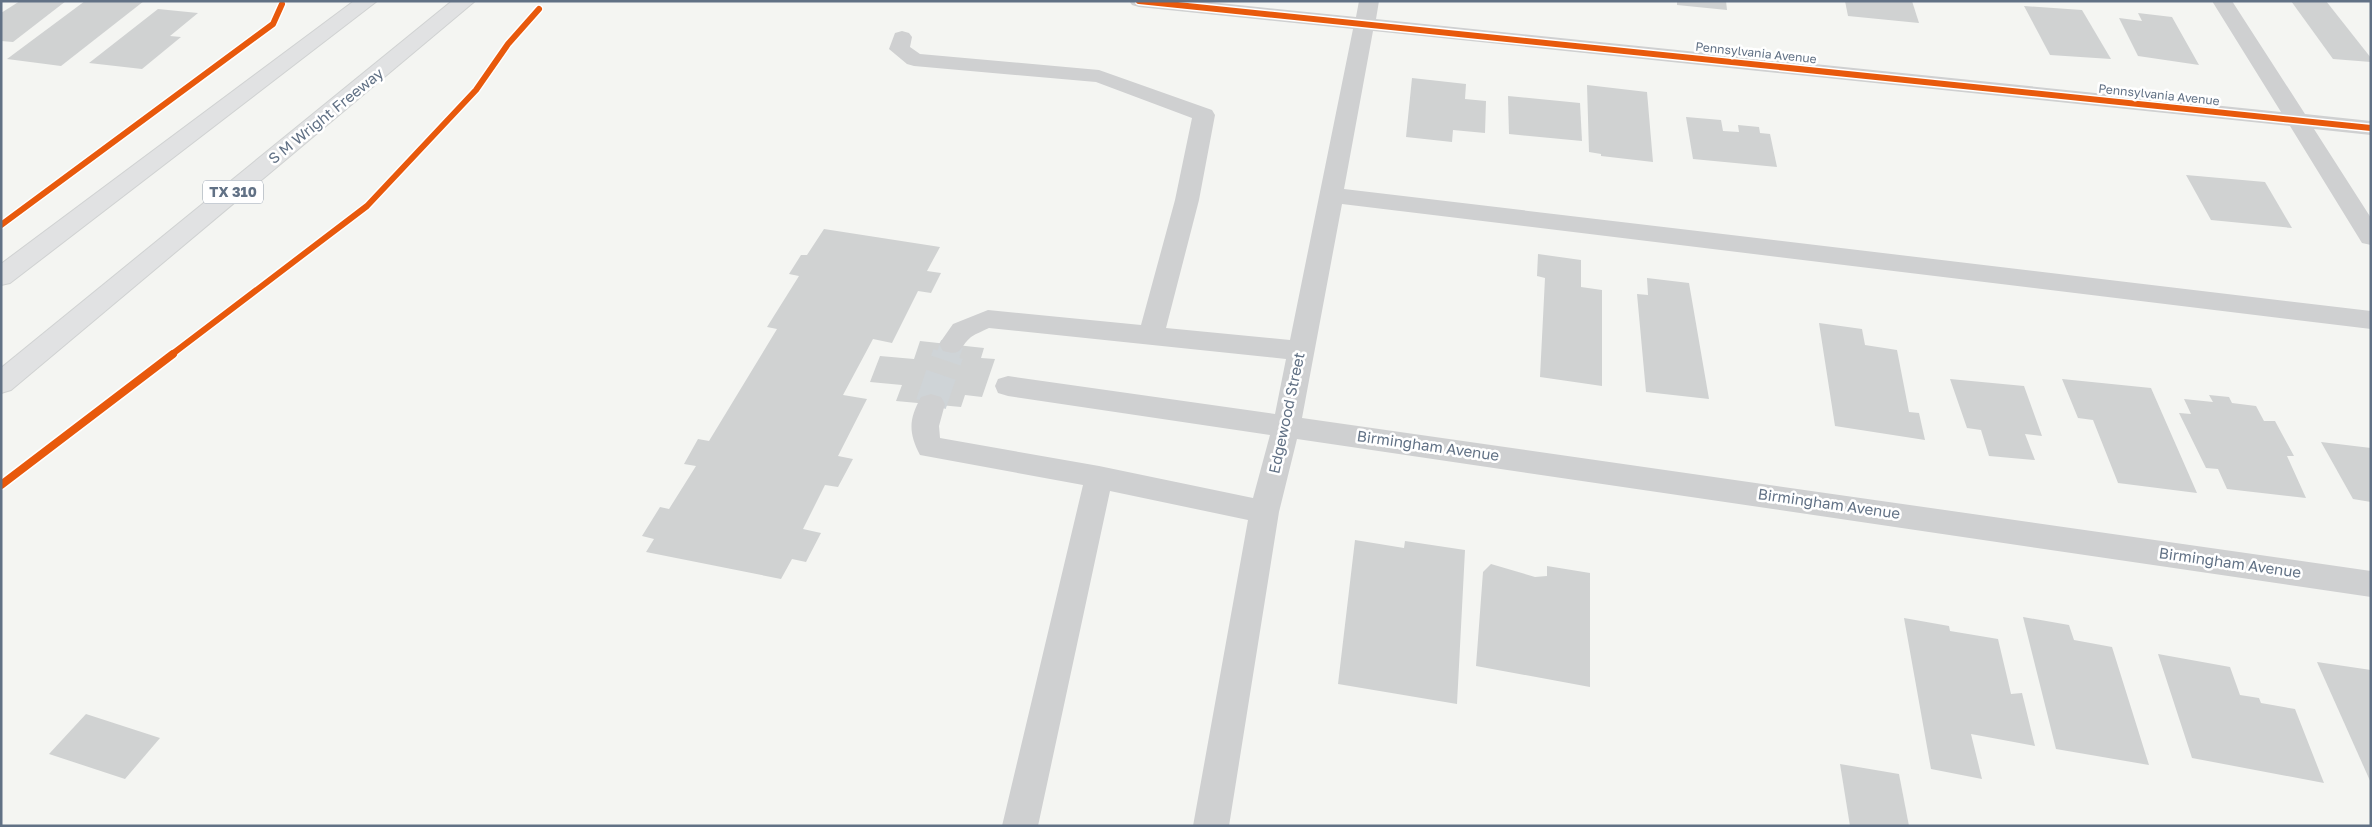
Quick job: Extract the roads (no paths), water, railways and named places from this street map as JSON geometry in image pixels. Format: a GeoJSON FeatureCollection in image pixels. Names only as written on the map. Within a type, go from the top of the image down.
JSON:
{"type":"FeatureCollection","features":[{"type":"Feature","properties":{"kind":"main road"},"geometry":{"type":"LineString","coordinates":[[1,277],[367,1]]}},
{"type":"Feature","properties":{"kind":"main road","name":"S M Wright Freeway"},"geometry":{"type":"LineString","coordinates":[[1,383],[465,1]]}},
{"type":"Feature","properties":{"kind":"street","name":"Pennsylvania Avenue"},"geometry":{"type":"LineString","coordinates":[[1139,1],[1367,12],[2371,128]]}},
{"type":"Feature","properties":{"kind":"street"},"geometry":{"type":"LineString","coordinates":[[2222,1],[2371,237]]}},
{"type":"Feature","properties":{"kind":"street","name":"Edgewood Street"},"geometry":{"type":"LineString","coordinates":[[1211,826],[1264,512],[1287,425],[1367,12]]}},
{"type":"Feature","properties":{"kind":"street"},"geometry":{"type":"LineString","coordinates":[[902,37],[899,49],[914,60],[1099,76],[1204,115],[1187,200],[1152,336]]}},
{"type":"Feature","properties":{"kind":"street"},"geometry":{"type":"LineString","coordinates":[[1333,194],[2371,320]]}},
{"type":"Feature","properties":{"kind":"street"},"geometry":{"type":"LineString","coordinates":[[952,344],[955,336],[970,325],[988,319],[1300,351]]}},
{"type":"Feature","properties":{"kind":"street","name":"Birmingham Avenue"},"geometry":{"type":"LineString","coordinates":[[1008,386],[1287,425],[2371,584]]}},
{"type":"Feature","properties":{"kind":"street"},"geometry":{"type":"LineString","coordinates":[[931,404],[923,428],[924,438],[930,447],[1099,477],[1264,512]]}},
{"type":"Feature","properties":{"kind":"street"},"geometry":{"type":"LineString","coordinates":[[1020,826],[1099,477]]}},
{"type":"Feature","properties":{"kind":"tunnel"},"geometry":{"type":"LineString","coordinates":[[948,355],[952,344]]}},
{"type":"Feature","properties":{"kind":"tunnel"},"geometry":{"type":"LineString","coordinates":[[931,404],[948,354]]}}]}
